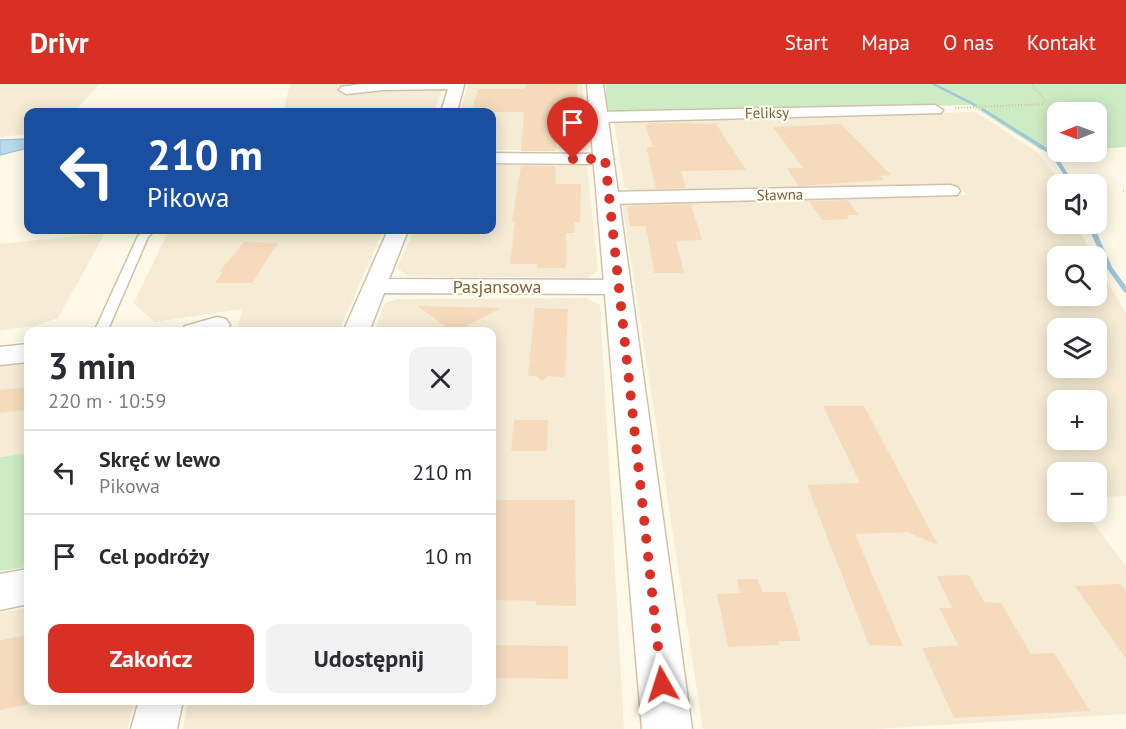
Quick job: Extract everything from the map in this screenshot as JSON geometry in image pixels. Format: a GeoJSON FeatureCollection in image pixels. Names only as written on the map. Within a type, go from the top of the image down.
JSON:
{"type":"FeatureCollection","features":[{"type":"Feature","properties":{"kind":"street"},"geometry":{"type":"LineString","coordinates":[[346,90],[383,86],[457,84],[450,108]]}},
{"type":"Feature","properties":{"kind":"street"},"geometry":{"type":"LineString","coordinates":[[596,84],[667,729]]}},
{"type":"Feature","properties":{"kind":"street","name":"Feliksy"},"geometry":{"type":"LineString","coordinates":[[599,117],[934,110]]}},
{"type":"Feature","properties":{"kind":"street"},"geometry":{"type":"LineString","coordinates":[[496,158],[605,159]]}},
{"type":"Feature","properties":{"kind":"street","name":"Sławna"},"geometry":{"type":"LineString","coordinates":[[609,198],[950,191]]}},
{"type":"Feature","properties":{"kind":"street"},"geometry":{"type":"LineString","coordinates":[[358,327],[396,234]]}},
{"type":"Feature","properties":{"kind":"street","name":"Pasjansowa"},"geometry":{"type":"LineString","coordinates":[[374,286],[619,287]]}},
{"type":"Feature","properties":{"kind":"street"},"geometry":{"type":"LineString","coordinates":[[0,356],[24,353]]}},
{"type":"Feature","properties":{"kind":"street"},"geometry":{"type":"LineString","coordinates":[[0,592],[24,588]]}},
{"type":"Feature","properties":{"kind":"street"},"geometry":{"type":"LineString","coordinates":[[154,729],[160,705]]}},
{"type":"Feature","properties":{"kind":"lane"},"geometry":{"type":"LineString","coordinates":[[102,327],[145,234]]}},
{"type":"Feature","properties":{"kind":"path"},"geometry":{"type":"LineString","coordinates":[[971,108],[1043,104],[1045,100],[1031,84]]}},
{"type":"Feature","properties":{"kind":"shaded area"},"geometry":{"type":"Polygon","coordinates":[[[0,84],[99,84],[78,108],[24,108],[24,134],[0,137],[0,84]]]}},
{"type":"Feature","properties":{"kind":"shaded area"},"geometry":{"type":"Polygon","coordinates":[[[290,84],[444,84],[435,108],[284,108],[290,84]]]}},
{"type":"Feature","properties":{"kind":"shaded area"},"geometry":{"type":"Polygon","coordinates":[[[468,84],[582,84],[588,150],[496,150],[496,108],[461,108],[468,84]]]}},
{"type":"Feature","properties":{"kind":"shaded area"},"geometry":{"type":"Polygon","coordinates":[[[976,112],[1037,152],[1054,174],[1047,174],[1047,234],[1082,234],[1087,246],[1047,246],[1047,306],[1107,306],[1107,282],[1126,313],[1126,496],[1107,497],[1107,462],[1047,462],[1047,522],[1093,522],[1126,566],[1126,714],[873,729],[703,729],[622,202],[968,195],[957,185],[630,190],[624,187],[614,121],[976,112]]]}},
{"type":"Feature","properties":{"kind":"shaded area"},"geometry":{"type":"Polygon","coordinates":[[[496,165],[587,165],[598,271],[587,278],[408,276],[397,268],[412,234],[496,234],[496,165]]]}},
{"type":"Feature","properties":{"kind":"shaded area"},"geometry":{"type":"Polygon","coordinates":[[[104,234],[58,318],[34,326],[0,330],[0,244],[104,234]]]}},
{"type":"Feature","properties":{"kind":"shaded area"},"geometry":{"type":"Polygon","coordinates":[[[167,234],[381,234],[341,327],[238,327],[242,309],[154,322],[134,303],[167,234]]]}},
{"type":"Feature","properties":{"kind":"shaded area"},"geometry":{"type":"Polygon","coordinates":[[[586,298],[600,305],[624,729],[183,729],[187,705],[496,705],[496,327],[376,327],[385,303],[397,299],[586,298]]]}},
{"type":"Feature","properties":{"kind":"shaded area"},"geometry":{"type":"Polygon","coordinates":[[[24,363],[24,454],[0,457],[0,366],[24,363]]]}},
{"type":"Feature","properties":{"kind":"shaded area"},"geometry":{"type":"Polygon","coordinates":[[[24,609],[24,705],[134,705],[127,729],[0,729],[0,613],[24,609]]]}},
{"type":"Feature","properties":{"kind":"green space"},"geometry":{"type":"Polygon","coordinates":[[[606,84],[1126,84],[1126,147],[1107,148],[1107,102],[1047,102],[1047,150],[1041,150],[971,105],[614,113],[606,110],[606,84]]]}},
{"type":"Feature","properties":{"kind":"green space"},"geometry":{"type":"Polygon","coordinates":[[[24,454],[24,568],[0,571],[0,457],[24,454]]]}},
{"type":"Feature","properties":{"kind":"water"},"geometry":{"type":"Polygon","coordinates":[[[24,139],[24,149],[0,155],[0,140],[24,139]]]}},
{"type":"Feature","properties":{"kind":"building"},"geometry":{"type":"Polygon","coordinates":[[[527,84],[577,84],[580,129],[556,129],[556,151],[521,151],[524,112],[496,112],[496,108],[473,108],[478,89],[524,89],[527,84]]]}},
{"type":"Feature","properties":{"kind":"building"},"geometry":{"type":"Polygon","coordinates":[[[650,123],[716,124],[746,170],[681,171],[686,188],[656,189],[647,151],[647,147],[653,147],[645,125],[650,123]]]}},
{"type":"Feature","properties":{"kind":"building"},"geometry":{"type":"Polygon","coordinates":[[[841,124],[891,175],[879,176],[884,180],[799,186],[787,168],[803,168],[773,127],[841,124]]]}},
{"type":"Feature","properties":{"kind":"building"},"geometry":{"type":"Polygon","coordinates":[[[521,166],[555,166],[556,184],[581,184],[580,222],[574,222],[574,233],[566,233],[566,268],[537,268],[537,264],[510,264],[515,222],[512,222],[521,166]]]}},
{"type":"Feature","properties":{"kind":"building"},"geometry":{"type":"Polygon","coordinates":[[[847,200],[859,215],[846,215],[849,219],[822,220],[809,201],[847,200]]]}},
{"type":"Feature","properties":{"kind":"building"},"geometry":{"type":"Polygon","coordinates":[[[691,204],[702,240],[676,241],[684,273],[654,273],[646,226],[630,226],[627,206],[691,204]]]}},
{"type":"Feature","properties":{"kind":"building"},"geometry":{"type":"Polygon","coordinates":[[[244,242],[278,243],[252,283],[215,283],[223,272],[219,272],[244,242]]]}},
{"type":"Feature","properties":{"kind":"building"},"geometry":{"type":"Polygon","coordinates":[[[418,306],[501,308],[465,327],[446,327],[418,306]]]}},
{"type":"Feature","properties":{"kind":"building"},"geometry":{"type":"Polygon","coordinates":[[[535,308],[568,309],[565,377],[548,376],[542,381],[537,376],[528,376],[535,308]]]}},
{"type":"Feature","properties":{"kind":"building"},"geometry":{"type":"Polygon","coordinates":[[[24,387],[24,410],[0,413],[0,390],[24,387]]]}},
{"type":"Feature","properties":{"kind":"building"},"geometry":{"type":"Polygon","coordinates":[[[823,406],[864,406],[938,545],[907,532],[855,534],[903,646],[869,645],[807,485],[860,483],[823,406]]]}},
{"type":"Feature","properties":{"kind":"building"},"geometry":{"type":"Polygon","coordinates":[[[514,420],[548,420],[547,451],[511,451],[514,420]]]}},
{"type":"Feature","properties":{"kind":"building"},"geometry":{"type":"Polygon","coordinates":[[[496,500],[575,500],[576,606],[536,605],[536,601],[496,600],[496,500]]]}},
{"type":"Feature","properties":{"kind":"building"},"geometry":{"type":"Polygon","coordinates":[[[969,575],[984,602],[1001,603],[1031,654],[1054,653],[1090,711],[954,718],[922,648],[958,645],[939,608],[952,608],[937,576],[969,575]]]}},
{"type":"Feature","properties":{"kind":"building"},"geometry":{"type":"Polygon","coordinates":[[[737,579],[758,579],[762,592],[786,592],[801,641],[778,641],[779,645],[728,647],[717,594],[740,593],[737,579]]]}},
{"type":"Feature","properties":{"kind":"building"},"geometry":{"type":"Polygon","coordinates":[[[1120,584],[1126,591],[1126,659],[1075,586],[1120,584]]]}},
{"type":"Feature","properties":{"kind":"building"},"geometry":{"type":"Polygon","coordinates":[[[24,636],[24,705],[0,710],[0,640],[24,636]]]}},
{"type":"Feature","properties":{"kind":"building"},"geometry":{"type":"Polygon","coordinates":[[[496,645],[568,646],[568,679],[496,678],[496,645]]]}},
{"type":"Feature","properties":{"kind":"waterway"},"geometry":{"type":"LineString","coordinates":[[933,84],[976,105]]}},
{"type":"Feature","properties":{"kind":"waterway"},"geometry":{"type":"LineString","coordinates":[[983,109],[1053,154],[1066,174]]}},
{"type":"Feature","properties":{"kind":"waterway"},"geometry":{"type":"LineString","coordinates":[[1094,234],[1109,267],[1126,291]]}},
{"type":"Feature","properties":{"kind":"route"},"geometry":{"type":"LineString","coordinates":[[573,159],[605,159],[662,684]]}}]}
